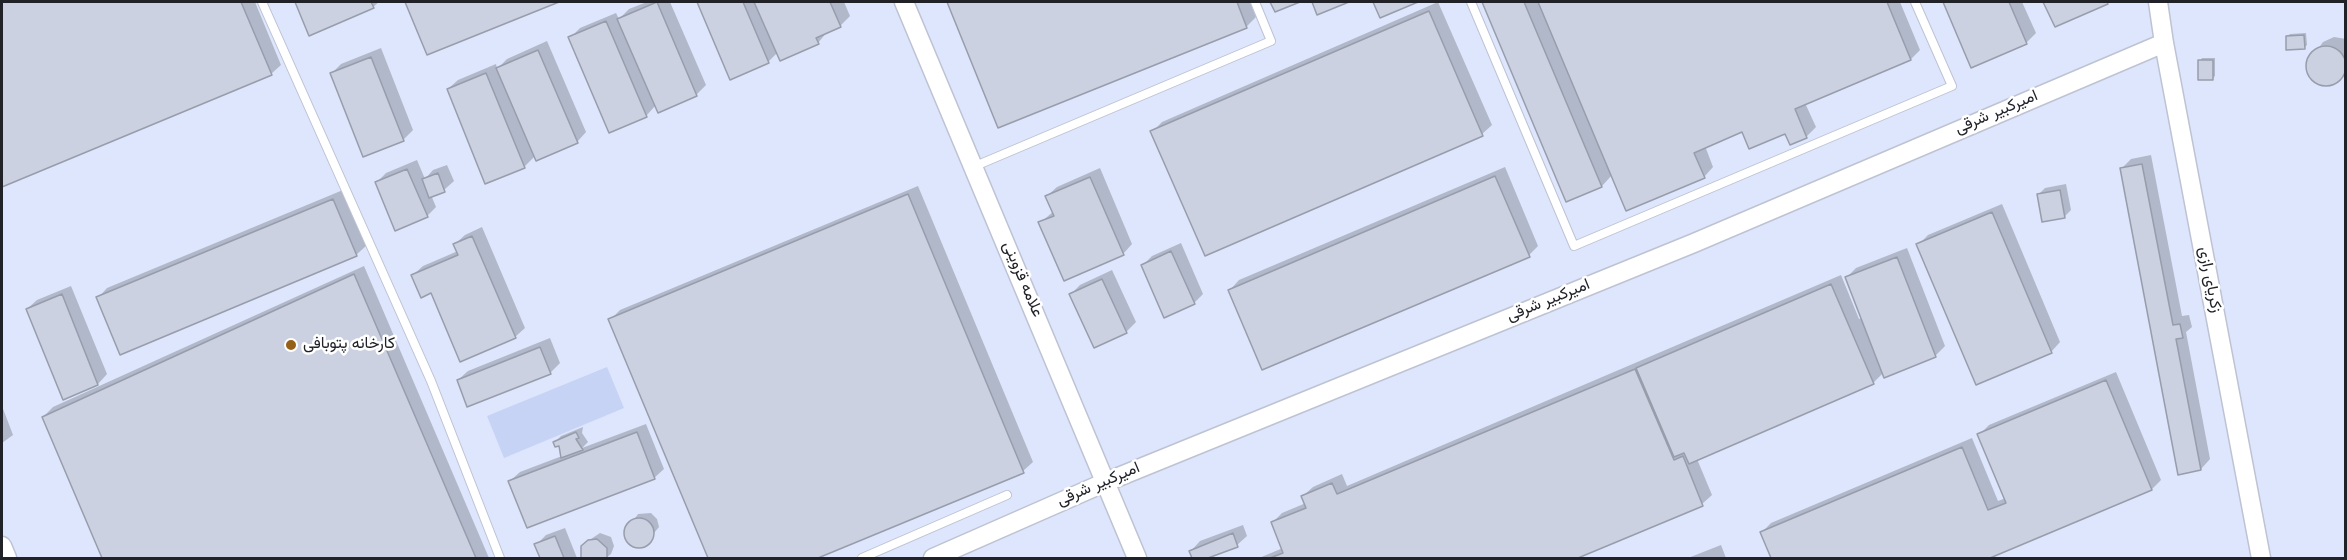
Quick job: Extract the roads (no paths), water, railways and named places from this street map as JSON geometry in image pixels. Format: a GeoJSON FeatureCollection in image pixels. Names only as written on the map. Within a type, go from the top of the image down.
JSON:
{"type":"FeatureCollection","features":[{"type":"Feature","properties":{"kind":"street","name":"علامه قزوینی"},"geometry":{"type":"LineString","coordinates":[[904,2],[1137,558]]}},
{"type":"Feature","properties":{"kind":"street","name":"زکریای رازی"},"geometry":{"type":"LineString","coordinates":[[2158,2],[2260,558]]}},
{"type":"Feature","properties":{"kind":"street","name":"امیرکبیر شرقی"},"geometry":{"type":"LineString","coordinates":[[933,558],[1106,482],[1694,243],[2164,43]]}},
{"type":"Feature","properties":{"kind":"street"},"geometry":{"type":"LineString","coordinates":[[2,546],[7,558]]}},
{"type":"Feature","properties":{"kind":"lane"},"geometry":{"type":"LineString","coordinates":[[262,2],[431,381],[500,558]]}},
{"type":"Feature","properties":{"kind":"lane"},"geometry":{"type":"LineString","coordinates":[[973,167],[1271,41],[1255,2]]}},
{"type":"Feature","properties":{"kind":"lane"},"geometry":{"type":"LineString","coordinates":[[1471,2],[1574,246],[1952,86],[1915,2]]}},
{"type":"Feature","properties":{"kind":"lane"},"geometry":{"type":"LineString","coordinates":[[862,558],[1007,495]]}},
{"type":"Feature","properties":{"kind":"place","name":"کارخانه پتوبافی"},"geometry":{"type":"Point","coordinates":[291,345]}}]}
